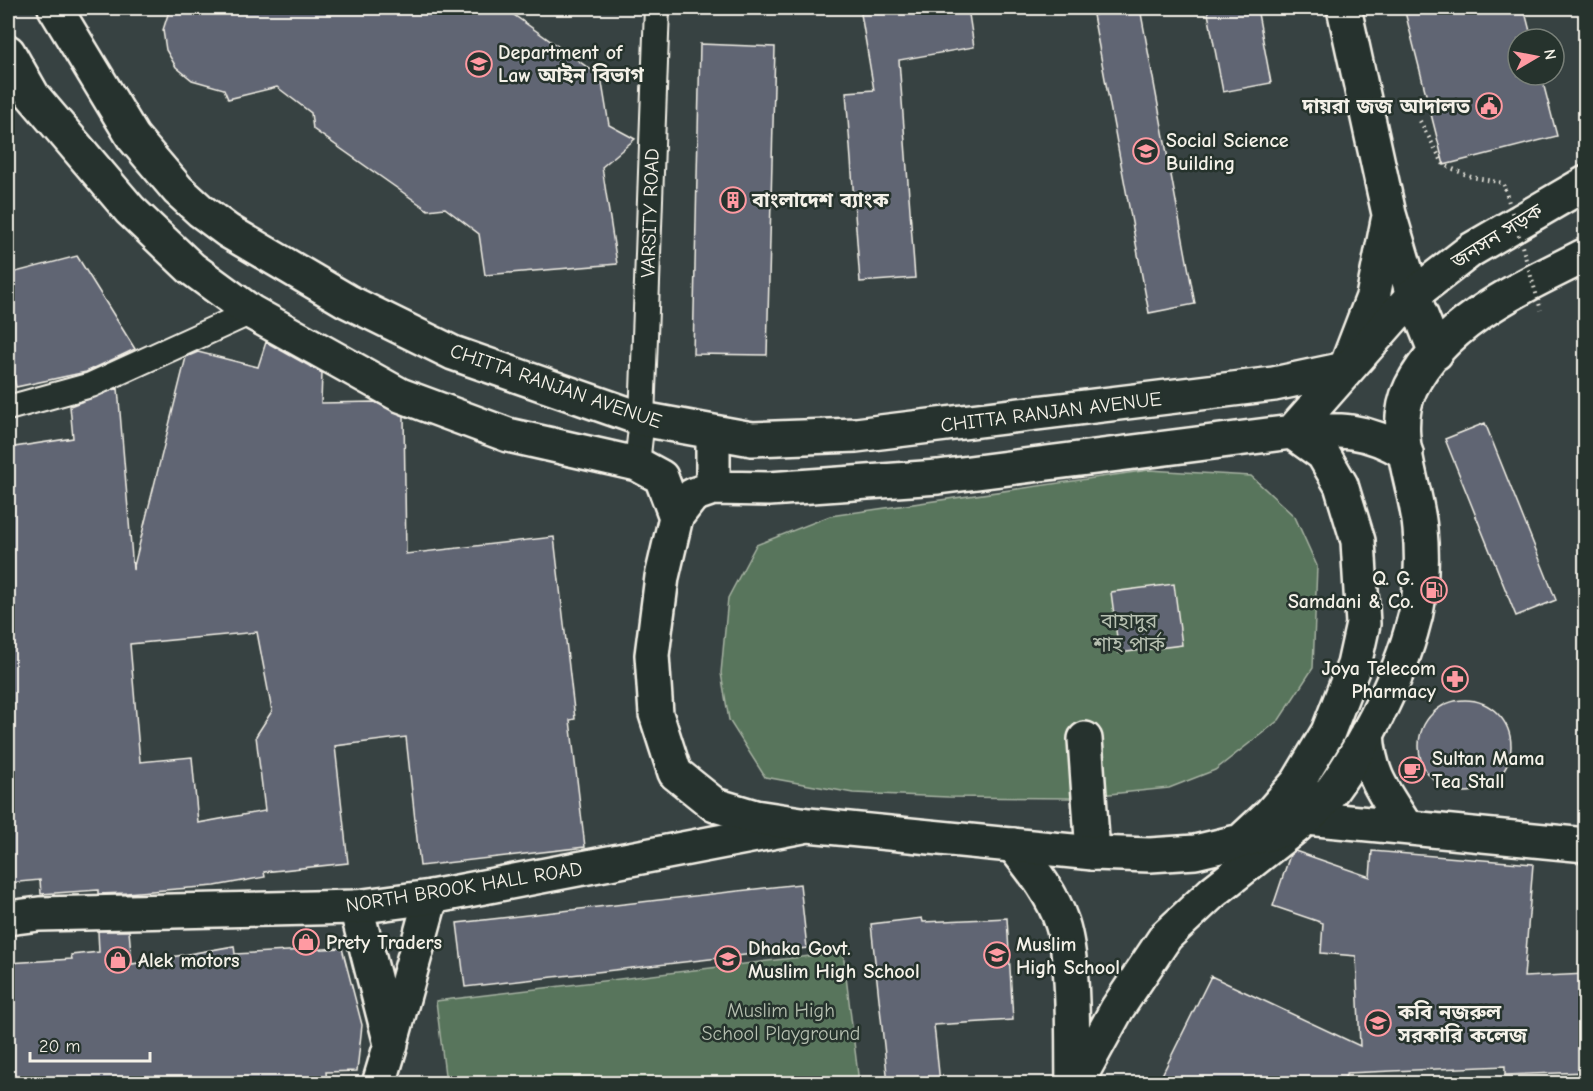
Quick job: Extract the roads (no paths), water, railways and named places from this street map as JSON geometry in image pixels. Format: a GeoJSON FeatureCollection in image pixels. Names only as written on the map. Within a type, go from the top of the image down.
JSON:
{"type":"FeatureCollection","features":[{"type":"Feature","properties":{"kind":"main road","name":"CHITTA RANJAN AVENUE"},"geometry":{"type":"LineString","coordinates":[[55,8],[133,137],[178,190],[201,212],[228,231],[347,301],[453,353],[642,419],[713,434],[752,439],[856,435],[1274,384],[1345,369]]}},
{"type":"Feature","properties":{"kind":"main road"},"geometry":{"type":"LineString","coordinates":[[1344,8],[1389,214],[1413,295],[1436,353]]}},
{"type":"Feature","properties":{"kind":"main road"},"geometry":{"type":"LineString","coordinates":[[8,52],[33,96],[130,210],[191,268],[251,312],[400,394],[508,435],[637,464],[660,477],[676,517]]}},
{"type":"Feature","properties":{"kind":"main road","name":"জনসন সড়ক"},"geometry":{"type":"LineString","coordinates":[[1413,295],[1470,250],[1586,183]]}},
{"type":"Feature","properties":{"kind":"main road"},"geometry":{"type":"LineString","coordinates":[[1345,369],[1373,297],[1389,214]]}},
{"type":"Feature","properties":{"kind":"main road"},"geometry":{"type":"LineString","coordinates":[[1075,1083],[1117,1009],[1166,936],[1213,892],[1307,818],[1340,778],[1367,734],[1389,691],[1412,632],[1420,581],[1420,529],[1401,428],[1411,388],[1436,353],[1467,322],[1525,286],[1586,255]]}},
{"type":"Feature","properties":{"kind":"main road"},"geometry":{"type":"LineString","coordinates":[[1293,432],[1345,369],[1413,295]]}},
{"type":"Feature","properties":{"kind":"main road"},"geometry":{"type":"LineString","coordinates":[[1406,453],[1383,439],[1359,432],[1336,429],[1293,432],[938,477],[770,489],[713,488],[693,495],[676,517],[662,577],[652,655],[656,714],[675,773],[715,805],[755,817],[808,825],[1094,853],[1195,852],[1241,841],[1307,818],[1586,845]]}},
{"type":"Feature","properties":{"kind":"main road"},"geometry":{"type":"LineString","coordinates":[[1241,841],[1270,814],[1298,782],[1328,732],[1354,665],[1363,624],[1358,541],[1341,485],[1323,454],[1293,432]]}},
{"type":"Feature","properties":{"kind":"main road"},"geometry":{"type":"LineString","coordinates":[[713,434],[713,488]]}},
{"type":"Feature","properties":{"kind":"main road"},"geometry":{"type":"LineString","coordinates":[[1367,734],[1368,759],[1378,782],[1406,827]]}},
{"type":"Feature","properties":{"kind":"main road"},"geometry":{"type":"LineString","coordinates":[[1086,739],[1094,853]]}},
{"type":"Feature","properties":{"kind":"main road","name":"NORTH BROOK HALL ROAD"},"geometry":{"type":"LineString","coordinates":[[8,918],[62,913],[356,907],[431,897],[808,825]]}},
{"type":"Feature","properties":{"kind":"main road"},"geometry":{"type":"LineString","coordinates":[[1013,845],[1043,883],[1062,923],[1069,965],[1075,1083]]}},
{"type":"Feature","properties":{"kind":"main road"},"geometry":{"type":"LineString","coordinates":[[379,1083],[431,897]]}},
{"type":"Feature","properties":{"kind":"main road"},"geometry":{"type":"LineString","coordinates":[[356,907],[391,1044]]}},
{"type":"Feature","properties":{"kind":"lane","name":"VARSITY ROAD"},"geometry":{"type":"LineString","coordinates":[[637,464],[642,419],[657,8]]}},
{"type":"Feature","properties":{"kind":"lane"},"geometry":{"type":"LineString","coordinates":[[8,408],[91,385],[251,312]]}},
{"type":"Feature","properties":{"kind":"place","name":"Department of Law আইন বিভাগ"},"geometry":{"type":"Point","coordinates":[479,64]}},
{"type":"Feature","properties":{"kind":"place","name":"দায়রা জজ আদালত"},"geometry":{"type":"Point","coordinates":[1489,106]}},
{"type":"Feature","properties":{"kind":"place","name":"Social Science Building"},"geometry":{"type":"Point","coordinates":[1146,151]}},
{"type":"Feature","properties":{"kind":"place","name":"বাংলাদেশ ব্যাংক"},"geometry":{"type":"Point","coordinates":[733,200]}},
{"type":"Feature","properties":{"kind":"place","name":"Q. G. Samdani & Co."},"geometry":{"type":"Point","coordinates":[1434,590]}},
{"type":"Feature","properties":{"kind":"place","name":"Joya Telecom Pharmacy"},"geometry":{"type":"Point","coordinates":[1455,679]}},
{"type":"Feature","properties":{"kind":"place","name":"Sultan Mama Tea Stall"},"geometry":{"type":"Point","coordinates":[1412,770]}},
{"type":"Feature","properties":{"kind":"place","name":"Prety Traders"},"geometry":{"type":"Point","coordinates":[306,942]}},
{"type":"Feature","properties":{"kind":"place","name":"Muslim High School"},"geometry":{"type":"Point","coordinates":[997,955]}},
{"type":"Feature","properties":{"kind":"place","name":"Dhaka Govt. Muslim High School"},"geometry":{"type":"Point","coordinates":[728,959]}},
{"type":"Feature","properties":{"kind":"place","name":"Alek motors"},"geometry":{"type":"Point","coordinates":[118,960]}},
{"type":"Feature","properties":{"kind":"place","name":"কবি নজরুল সরকারি কলেজ"},"geometry":{"type":"Point","coordinates":[1378,1023]}},
{"type":"Feature","properties":{"kind":"park label","name":"বাহাদুর শাহ পার্ক"},"geometry":{"type":"Point","coordinates":[1129,632]}},
{"type":"Feature","properties":{"kind":"park label","name":"Muslim High School Playground"},"geometry":{"type":"Point","coordinates":[781,1022]}}]}
